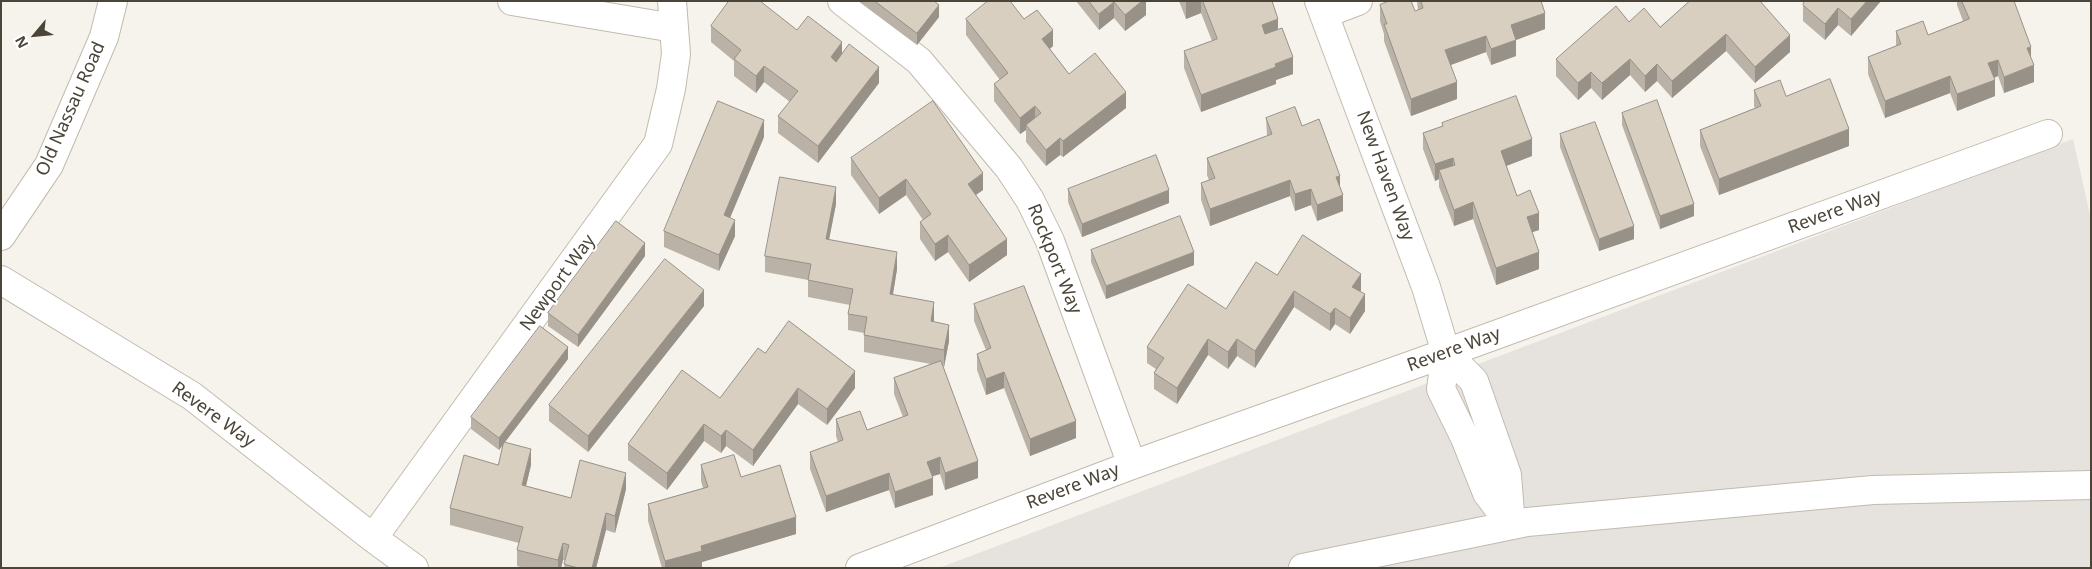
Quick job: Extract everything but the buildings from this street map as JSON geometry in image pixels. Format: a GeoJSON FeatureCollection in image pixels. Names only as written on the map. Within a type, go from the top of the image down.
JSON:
{"type":"FeatureCollection","features":[{"type":"Feature","properties":{"kind":"street","name":"Old Nassau Road"},"geometry":{"type":"LineString","coordinates":[[1,236],[50,165],[104,37],[113,1]]}},
{"type":"Feature","properties":{"kind":"street"},"geometry":{"type":"LineString","coordinates":[[512,1],[674,28]]}},
{"type":"Feature","properties":{"kind":"street","name":"Newport Way"},"geometry":{"type":"LineString","coordinates":[[373,538],[658,144],[671,89],[676,54],[672,1]]}},
{"type":"Feature","properties":{"kind":"street","name":"Rockport Way"},"geometry":{"type":"LineString","coordinates":[[842,1],[919,61],[1009,168],[1030,200],[1050,241],[1132,465]]}},
{"type":"Feature","properties":{"kind":"street"},"geometry":{"type":"LineString","coordinates":[[1321,8],[1358,1]]}},
{"type":"Feature","properties":{"kind":"street","name":"New Haven Way"},"geometry":{"type":"LineString","coordinates":[[1321,8],[1426,287],[1446,354],[1442,389],[1465,438],[1487,493],[1511,525]]}},
{"type":"Feature","properties":{"kind":"street","name":"Revere Way"},"geometry":{"type":"LineString","coordinates":[[860,568],[1132,465],[1446,354],[2048,134]]}},
{"type":"Feature","properties":{"kind":"street","name":"Revere Way"},"geometry":{"type":"LineString","coordinates":[[1,280],[192,396],[414,568]]}},
{"type":"Feature","properties":{"kind":"street"},"geometry":{"type":"LineString","coordinates":[[1303,568],[1511,525],[1873,490],[2091,485]]}},
{"type":"Feature","properties":{"kind":"shaded area"},"geometry":{"type":"Polygon","coordinates":[[[2073,139],[2091,219],[2091,568],[939,568],[2073,139]]]}}]}
